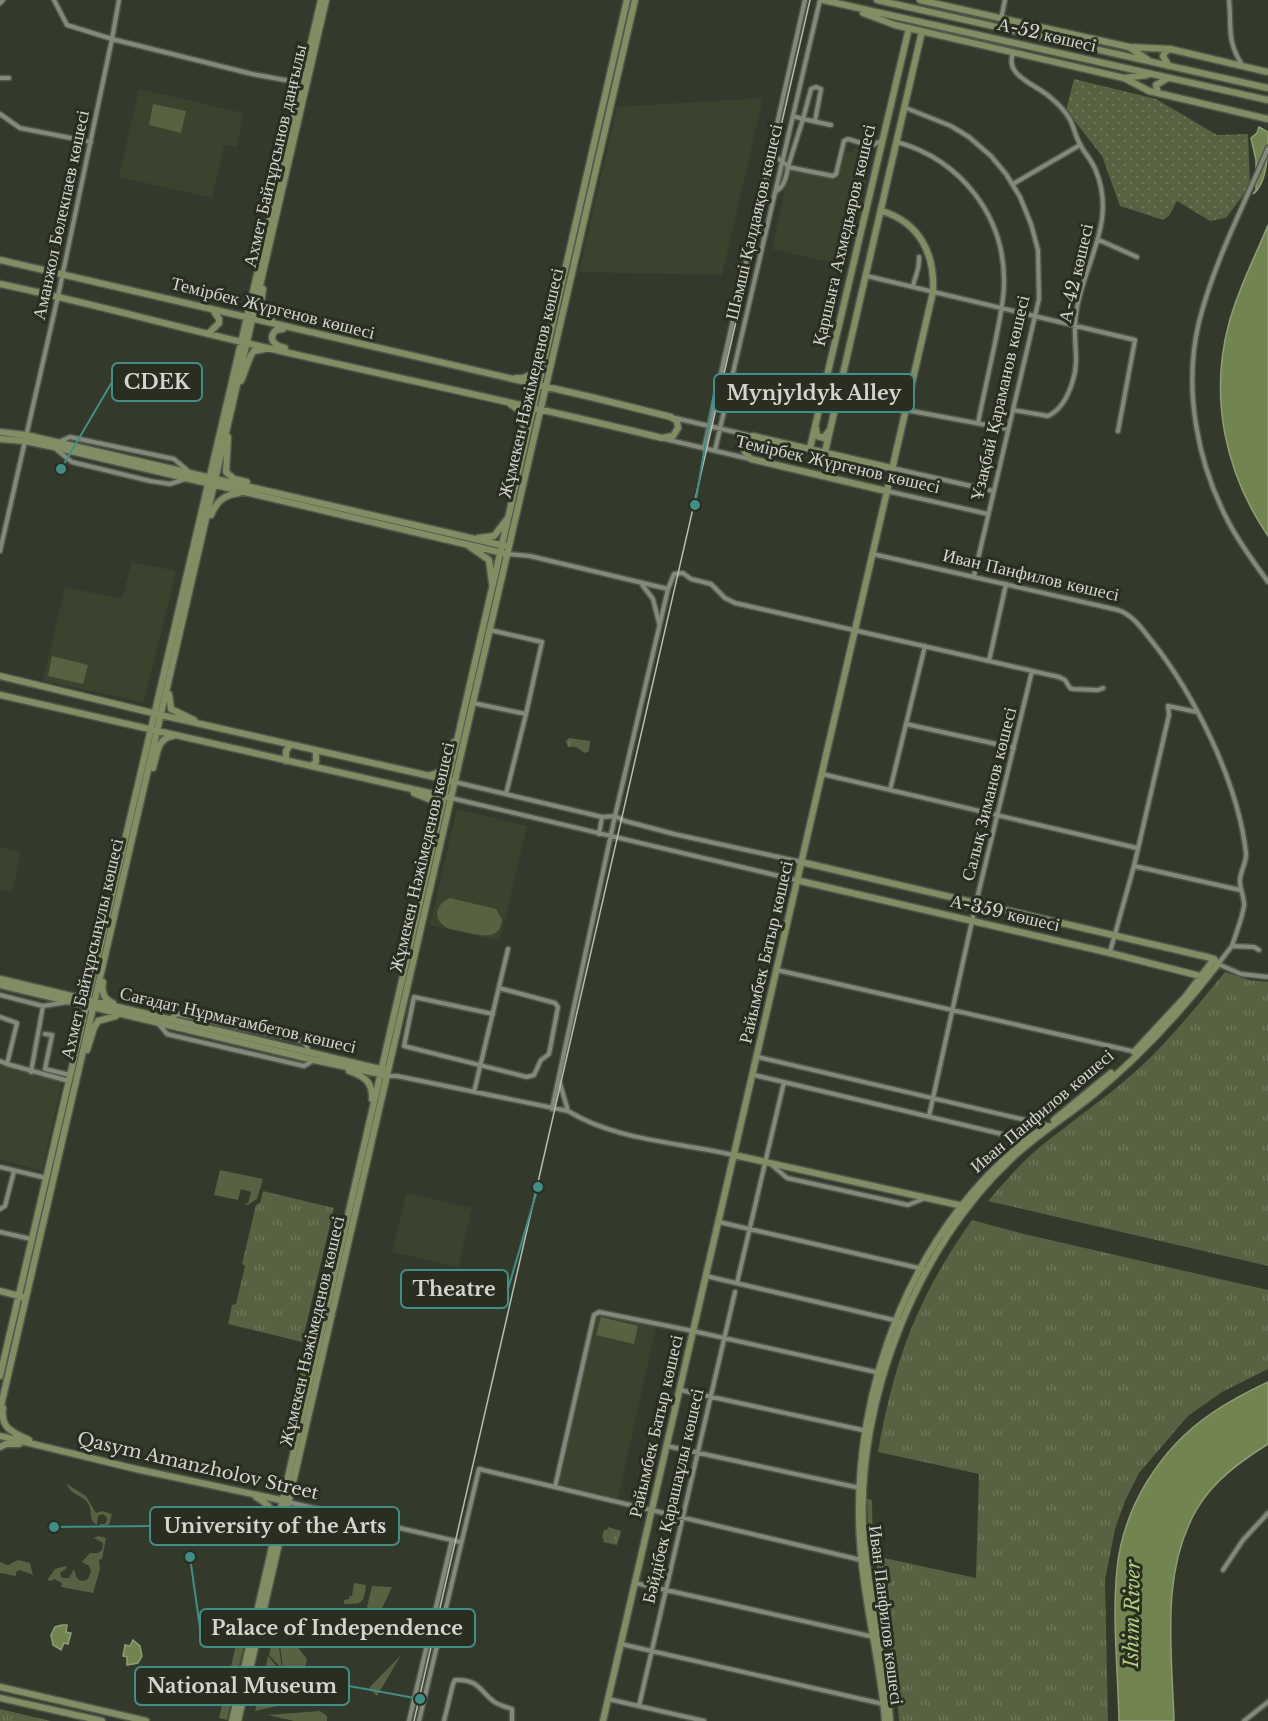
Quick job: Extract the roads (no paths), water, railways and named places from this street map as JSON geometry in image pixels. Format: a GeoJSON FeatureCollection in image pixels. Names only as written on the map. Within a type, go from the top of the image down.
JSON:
{"type":"FeatureCollection","features":[{"type":"Feature","properties":{"kind":"street"},"geometry":{"type":"LineString","coordinates":[[54,0],[67,25],[112,39],[301,84]]}},
{"type":"Feature","properties":{"kind":"street","name":"Аманжол Бөлекпаев көшесі"},"geometry":{"type":"LineString","coordinates":[[0,551],[58,296],[119,0]]}},
{"type":"Feature","properties":{"kind":"street","name":"Ахмет Байтұрсынов даңғылы"},"geometry":{"type":"LineString","coordinates":[[250,318],[264,271],[301,84],[321,0]]}},
{"type":"Feature","properties":{"kind":"street","name":"Ахмет Байтұрсынов даңғылы"},"geometry":{"type":"LineString","coordinates":[[210,494],[283,174],[326,0]]}},
{"type":"Feature","properties":{"kind":"street","name":"Жұмекен Нәжімеденов көшесі"},"geometry":{"type":"LineString","coordinates":[[542,386],[550,337],[627,0]]}},
{"type":"Feature","properties":{"kind":"street","name":"Жұмекен Нәжімеденов көшесі"},"geometry":{"type":"LineString","coordinates":[[233,1720],[448,797],[459,731],[635,0]]}},
{"type":"Feature","properties":{"kind":"street","name":"Шәмші Қалдаяқов көшесі"},"geometry":{"type":"LineString","coordinates":[[704,449],[805,0]]}},
{"type":"Feature","properties":{"kind":"street","name":"Шәмші Қалдаяқов көшесі"},"geometry":{"type":"LineString","coordinates":[[715,450],[822,0]]}},
{"type":"Feature","properties":{"kind":"street","name":"А-52 көшесі"},"geometry":{"type":"LineString","coordinates":[[822,0],[1266,99]]}},
{"type":"Feature","properties":{"kind":"street","name":"А-52 көшесі"},"geometry":{"type":"LineString","coordinates":[[877,0],[1268,88]]}},
{"type":"Feature","properties":{"kind":"street"},"geometry":{"type":"LineString","coordinates":[[920,0],[1000,20],[1129,47],[1170,49],[1268,72]]}},
{"type":"Feature","properties":{"kind":"street"},"geometry":{"type":"LineString","coordinates":[[1000,20],[1005,0]]}},
{"type":"Feature","properties":{"kind":"street"},"geometry":{"type":"LineString","coordinates":[[1228,0],[1232,49],[1242,66]]}},
{"type":"Feature","properties":{"kind":"street"},"geometry":{"type":"LineString","coordinates":[[836,3],[922,32],[1124,78],[1149,91],[1268,119]]}},
{"type":"Feature","properties":{"kind":"street","name":"Қаршыға Ахмедьяров көшесі"},"geometry":{"type":"LineString","coordinates":[[810,448],[909,28]]}},
{"type":"Feature","properties":{"kind":"street","name":"Қаршыға Ахмедьяров көшесі"},"geometry":{"type":"LineString","coordinates":[[825,452],[922,32]]}},
{"type":"Feature","properties":{"kind":"street"},"geometry":{"type":"LineString","coordinates":[[1085,48],[1102,41]]}},
{"type":"Feature","properties":{"kind":"street"},"geometry":{"type":"LineString","coordinates":[[905,47],[915,46],[918,51]]}},
{"type":"Feature","properties":{"kind":"street"},"geometry":{"type":"LineString","coordinates":[[1129,47],[1151,63]]}},
{"type":"Feature","properties":{"kind":"street"},"geometry":{"type":"LineString","coordinates":[[1169,66],[1163,56],[1170,49]]}},
{"type":"Feature","properties":{"kind":"street","name":"А-42 көшесі"},"geometry":{"type":"LineString","coordinates":[[1013,54],[1012,64],[1015,72],[1050,97],[1070,119],[1080,145],[1096,170],[1102,190],[1103,214],[1099,240],[1083,284],[1075,326],[1074,379],[1062,403],[1053,414],[1048,416],[1013,410]]}},
{"type":"Feature","properties":{"kind":"street"},"geometry":{"type":"LineString","coordinates":[[1084,58],[1094,71]]}},
{"type":"Feature","properties":{"kind":"street"},"geometry":{"type":"LineString","coordinates":[[1124,78],[1153,74]]}},
{"type":"Feature","properties":{"kind":"street"},"geometry":{"type":"LineString","coordinates":[[0,78],[9,78]]}},
{"type":"Feature","properties":{"kind":"street"},"geometry":{"type":"LineString","coordinates":[[1158,93],[1156,85],[1169,78]]}},
{"type":"Feature","properties":{"kind":"street"},"geometry":{"type":"LineString","coordinates":[[776,191],[782,188],[811,89],[816,87],[822,89],[815,122]]}},
{"type":"Feature","properties":{"kind":"street","name":"Ұзақбай Қараманов көшесі"},"geometry":{"type":"LineString","coordinates":[[906,108],[934,118],[969,137],[991,156],[1012,184],[1031,224],[1038,250],[1039,288],[1034,315],[974,576]]}},
{"type":"Feature","properties":{"kind":"street"},"geometry":{"type":"LineString","coordinates":[[0,114],[20,128],[91,141]]}},
{"type":"Feature","properties":{"kind":"street"},"geometry":{"type":"LineString","coordinates":[[793,116],[831,125]]}},
{"type":"Feature","properties":{"kind":"street"},"geometry":{"type":"LineString","coordinates":[[771,153],[783,160],[788,167],[833,176],[836,174],[844,141],[848,139],[871,146],[881,141]]}},
{"type":"Feature","properties":{"kind":"street"},"geometry":{"type":"LineString","coordinates":[[897,142],[913,146],[946,164],[960,176],[983,203],[991,220],[1003,259],[1002,308],[978,423]]}},
{"type":"Feature","properties":{"kind":"street"},"geometry":{"type":"LineString","coordinates":[[1012,184],[1080,145]]}},
{"type":"Feature","properties":{"kind":"street"},"geometry":{"type":"LineString","coordinates":[[1268,148],[1208,292],[1199,323],[1192,396],[1197,438],[1216,497],[1239,540],[1268,582]]}},
{"type":"Feature","properties":{"kind":"street","name":"Райымбек Батыр көшесі"},"geometry":{"type":"LineString","coordinates":[[603,1721],[933,292],[934,278],[929,255],[918,235],[900,218],[882,211]]}},
{"type":"Feature","properties":{"kind":"street"},"geometry":{"type":"LineString","coordinates":[[1099,240],[1137,256]]}},
{"type":"Feature","properties":{"kind":"street"},"geometry":{"type":"LineString","coordinates":[[913,287],[914,279],[920,269],[919,257]]}},
{"type":"Feature","properties":{"kind":"street","name":"Темірбек Жүргенов көшесі"},"geometry":{"type":"LineString","coordinates":[[0,260],[993,491]]}},
{"type":"Feature","properties":{"kind":"street"},"geometry":{"type":"LineString","coordinates":[[264,271],[261,310],[265,317],[279,326]]}},
{"type":"Feature","properties":{"kind":"street"},"geometry":{"type":"LineString","coordinates":[[867,276],[1136,340],[1119,431]]}},
{"type":"Feature","properties":{"kind":"street","name":"Темірбек Жүргенов көшесі"},"geometry":{"type":"LineString","coordinates":[[0,284],[58,296],[244,343],[537,408],[988,514]]}},
{"type":"Feature","properties":{"kind":"street"},"geometry":{"type":"LineString","coordinates":[[208,334],[219,323],[213,310]]}},
{"type":"Feature","properties":{"kind":"street"},"geometry":{"type":"LineString","coordinates":[[311,358],[303,353],[274,344],[273,333],[281,329],[313,336],[319,335]]}},
{"type":"Feature","properties":{"kind":"street"},"geometry":{"type":"LineString","coordinates":[[504,378],[523,378],[535,373],[544,344],[550,337]]}},
{"type":"Feature","properties":{"kind":"street","name":"Ахмет Байтұрсынов даңғылы"},"geometry":{"type":"LineString","coordinates":[[212,482],[236,392],[244,343]]}},
{"type":"Feature","properties":{"kind":"street"},"geometry":{"type":"LineString","coordinates":[[236,392],[251,355],[254,351],[268,348]]}},
{"type":"Feature","properties":{"kind":"street"},"geometry":{"type":"LineString","coordinates":[[502,400],[518,408],[524,418],[522,456]]}},
{"type":"Feature","properties":{"kind":"street","name":"Жұмекен Нәжімеденов көшесі"},"geometry":{"type":"LineString","coordinates":[[451,781],[473,703],[522,456],[537,408]]}},
{"type":"Feature","properties":{"kind":"street"},"geometry":{"type":"LineString","coordinates":[[905,410],[1008,429]]}},
{"type":"Feature","properties":{"kind":"street"},"geometry":{"type":"LineString","coordinates":[[662,438],[673,436],[677,431],[676,421],[671,417]]}},
{"type":"Feature","properties":{"kind":"street"},"geometry":{"type":"LineString","coordinates":[[816,425],[817,436],[824,438],[831,426]]}},
{"type":"Feature","properties":{"kind":"street"},"geometry":{"type":"LineString","coordinates":[[227,430],[226,472],[234,479],[250,483],[261,489]]}},
{"type":"Feature","properties":{"kind":"street"},"geometry":{"type":"LineString","coordinates":[[0,432],[188,476],[242,492],[668,589]]}},
{"type":"Feature","properties":{"kind":"street"},"geometry":{"type":"LineString","coordinates":[[56,445],[70,436],[174,459],[188,476]]}},
{"type":"Feature","properties":{"kind":"street"},"geometry":{"type":"LineString","coordinates":[[751,459],[743,451],[743,446],[745,440],[753,436]]}},
{"type":"Feature","properties":{"kind":"street"},"geometry":{"type":"LineString","coordinates":[[0,440],[26,438]]}},
{"type":"Feature","properties":{"kind":"street"},"geometry":{"type":"LineString","coordinates":[[56,445],[72,462],[150,481],[170,484],[188,476]]}},
{"type":"Feature","properties":{"kind":"street"},"geometry":{"type":"LineString","coordinates":[[212,482],[261,489],[473,539],[504,550]]}},
{"type":"Feature","properties":{"kind":"street"},"geometry":{"type":"LineString","coordinates":[[207,520],[220,499],[242,492]]}},
{"type":"Feature","properties":{"kind":"street","name":"Ахмет Байтұрсынұлы көшесі"},"geometry":{"type":"LineString","coordinates":[[158,714],[170,679],[207,520],[210,494]]}},
{"type":"Feature","properties":{"kind":"street","name":"Ахмет Байтұрсынұлы көшесі"},"geometry":{"type":"LineString","coordinates":[[0,1410],[80,1067],[90,1004],[106,953],[147,779],[158,714],[210,494]]}},
{"type":"Feature","properties":{"kind":"street"},"geometry":{"type":"LineString","coordinates":[[473,539],[494,536],[509,516]]}},
{"type":"Feature","properties":{"kind":"street"},"geometry":{"type":"LineString","coordinates":[[466,544],[489,560],[493,586]]}},
{"type":"Feature","properties":{"kind":"street","name":"Иван Панфилов көшесі"},"geometry":{"type":"LineString","coordinates":[[872,554],[1118,610],[1128,615],[1162,654],[1197,712],[1230,787],[1247,856],[1240,879],[1240,890]]}},
{"type":"Feature","properties":{"kind":"street"},"geometry":{"type":"LineString","coordinates":[[552,1109],[615,816],[668,589],[674,574],[683,573],[691,579],[711,584],[720,595],[735,603],[1059,677],[1073,689],[1098,690],[1102,688]]}},
{"type":"Feature","properties":{"kind":"street"},"geometry":{"type":"LineString","coordinates":[[639,582],[656,604],[660,627]]}},
{"type":"Feature","properties":{"kind":"street"},"geometry":{"type":"LineString","coordinates":[[989,661],[1006,584]]}},
{"type":"Feature","properties":{"kind":"street"},"geometry":{"type":"LineString","coordinates":[[489,630],[543,642],[506,794]]}},
{"type":"Feature","properties":{"kind":"street"},"geometry":{"type":"LineString","coordinates":[[890,790],[925,646]]}},
{"type":"Feature","properties":{"kind":"street","name":"Салық Зиманов көшесі"},"geometry":{"type":"LineString","coordinates":[[929,1116],[976,903],[1032,671]]}},
{"type":"Feature","properties":{"kind":"street"},"geometry":{"type":"LineString","coordinates":[[0,676],[602,817],[615,816],[625,821],[674,834],[1115,936],[1216,962],[1241,974],[1268,977]]}},
{"type":"Feature","properties":{"kind":"street"},"geometry":{"type":"LineString","coordinates":[[170,679],[171,709],[199,724]]}},
{"type":"Feature","properties":{"kind":"street"},"geometry":{"type":"LineString","coordinates":[[0,695],[448,797],[796,880]]}},
{"type":"Feature","properties":{"kind":"street"},"geometry":{"type":"LineString","coordinates":[[473,703],[526,714]]}},
{"type":"Feature","properties":{"kind":"street"},"geometry":{"type":"LineString","coordinates":[[1110,953],[1134,866],[1169,715],[1168,706],[1197,712]]}},
{"type":"Feature","properties":{"kind":"street"},"geometry":{"type":"LineString","coordinates":[[906,724],[1014,748]]}},
{"type":"Feature","properties":{"kind":"street","name":"Ахмет Байтұрсынұлы көшесі"},"geometry":{"type":"LineString","coordinates":[[0,1376],[155,730]]}},
{"type":"Feature","properties":{"kind":"street"},"geometry":{"type":"LineString","coordinates":[[426,775],[438,773],[445,768],[459,731]]}},
{"type":"Feature","properties":{"kind":"street"},"geometry":{"type":"LineString","coordinates":[[147,779],[162,742],[166,737],[177,736]]}},
{"type":"Feature","properties":{"kind":"street"},"geometry":{"type":"LineString","coordinates":[[286,761],[286,752],[290,745]]}},
{"type":"Feature","properties":{"kind":"street"},"geometry":{"type":"LineString","coordinates":[[311,766],[316,762],[316,750]]}},
{"type":"Feature","properties":{"kind":"street"},"geometry":{"type":"LineString","coordinates":[[822,774],[1137,848]]}},
{"type":"Feature","properties":{"kind":"street"},"geometry":{"type":"LineString","coordinates":[[400,787],[434,803],[434,841]]}},
{"type":"Feature","properties":{"kind":"street","name":"Жұмекен Нәжімеденов көшесі"},"geometry":{"type":"LineString","coordinates":[[233,1720],[273,1542],[285,1502],[369,1126],[384,1072],[434,841],[448,797]]}},
{"type":"Feature","properties":{"kind":"street"},"geometry":{"type":"LineString","coordinates":[[599,834],[602,817]]}},
{"type":"Feature","properties":{"kind":"street"},"geometry":{"type":"LineString","coordinates":[[1134,866],[1240,890],[1245,904],[1232,946],[1216,962]]}},
{"type":"Feature","properties":{"kind":"street","name":"А-359 көшесі"},"geometry":{"type":"LineString","coordinates":[[796,880],[1204,977]]}},
{"type":"Feature","properties":{"kind":"street"},"geometry":{"type":"LineString","coordinates":[[1232,946],[1247,946],[1259,950]]}},
{"type":"Feature","properties":{"kind":"street"},"geometry":{"type":"LineString","coordinates":[[474,1092],[508,949]]}},
{"type":"Feature","properties":{"kind":"street"},"geometry":{"type":"LineString","coordinates":[[106,953],[107,968],[102,988],[104,996],[110,1002],[142,1012]]}},
{"type":"Feature","properties":{"kind":"street","name":"Иван Панфилов көшесі"},"geometry":{"type":"LineString","coordinates":[[876,1637],[861,1560],[861,1488],[868,1431],[881,1374],[899,1321],[924,1269],[984,1178],[1029,1141],[1093,1095],[1163,1030],[1216,962]]}},
{"type":"Feature","properties":{"kind":"street"},"geometry":{"type":"LineString","coordinates":[[777,970],[1137,1053]]}},
{"type":"Feature","properties":{"kind":"street","name":"Сағадат Нұрмағамбетов көшесі"},"geometry":{"type":"LineString","coordinates":[[0,979],[130,1017],[314,1060],[384,1072]]}},
{"type":"Feature","properties":{"kind":"street","name":"Сағадат Нұрмағамбетов көшесі"},"geometry":{"type":"LineString","coordinates":[[0,985],[68,1002],[142,1012],[397,1076],[568,1111],[583,1120],[664,1143],[700,1147],[734,1155]]}},
{"type":"Feature","properties":{"kind":"street"},"geometry":{"type":"LineString","coordinates":[[493,1014],[414,997],[404,1046],[527,1077],[534,1075],[541,1060],[549,1054],[558,1007],[555,1003],[499,988]]}},
{"type":"Feature","properties":{"kind":"street"},"geometry":{"type":"LineString","coordinates":[[0,995],[43,1006],[68,1002]]}},
{"type":"Feature","properties":{"kind":"street"},"geometry":{"type":"LineString","coordinates":[[31,1072],[43,1006]]}},
{"type":"Feature","properties":{"kind":"street"},"geometry":{"type":"LineString","coordinates":[[80,1067],[94,1028],[99,1021],[112,1016],[130,1017]]}},
{"type":"Feature","properties":{"kind":"street"},"geometry":{"type":"LineString","coordinates":[[0,1017],[17,1023],[7,1064]]}},
{"type":"Feature","properties":{"kind":"street"},"geometry":{"type":"LineString","coordinates":[[45,1034],[52,1035],[45,1069],[70,1078]]}},
{"type":"Feature","properties":{"kind":"street"},"geometry":{"type":"LineString","coordinates":[[758,1057],[1049,1126]]}},
{"type":"Feature","properties":{"kind":"street"},"geometry":{"type":"LineString","coordinates":[[0,1061],[31,1072],[70,1078]]}},
{"type":"Feature","properties":{"kind":"street"},"geometry":{"type":"LineString","coordinates":[[324,1062],[367,1079],[373,1096],[369,1126]]}},
{"type":"Feature","properties":{"kind":"street"},"geometry":{"type":"LineString","coordinates":[[754,1075],[1029,1141]]}},
{"type":"Feature","properties":{"kind":"street"},"geometry":{"type":"LineString","coordinates":[[558,1076],[568,1111]]}},
{"type":"Feature","properties":{"kind":"street"},"geometry":{"type":"LineString","coordinates":[[737,1283],[768,1162],[784,1082]]}},
{"type":"Feature","properties":{"kind":"street"},"geometry":{"type":"LineString","coordinates":[[734,1155],[963,1207]]}},
{"type":"Feature","properties":{"kind":"street"},"geometry":{"type":"LineString","coordinates":[[768,1162],[787,1178],[908,1205],[925,1197]]}},
{"type":"Feature","properties":{"kind":"street"},"geometry":{"type":"LineString","coordinates":[[0,1167],[47,1178]]}},
{"type":"Feature","properties":{"kind":"street"},"geometry":{"type":"LineString","coordinates":[[0,1209],[5,1206],[14,1171]]}},
{"type":"Feature","properties":{"kind":"street"},"geometry":{"type":"LineString","coordinates":[[719,1222],[924,1269]]}},
{"type":"Feature","properties":{"kind":"street"},"geometry":{"type":"LineString","coordinates":[[0,1232],[32,1239]]}},
{"type":"Feature","properties":{"kind":"street"},"geometry":{"type":"LineString","coordinates":[[706,1276],[899,1321]]}},
{"type":"Feature","properties":{"kind":"street"},"geometry":{"type":"LineString","coordinates":[[0,1291],[26,1298]]}},
{"type":"Feature","properties":{"kind":"street","name":"Бәйдібек Қарашаұлы көшесі"},"geometry":{"type":"LineString","coordinates":[[639,1706],[735,1292]]}},
{"type":"Feature","properties":{"kind":"street"},"geometry":{"type":"LineString","coordinates":[[555,1487],[594,1315],[599,1312],[881,1374]]}},
{"type":"Feature","properties":{"kind":"street"},"geometry":{"type":"LineString","coordinates":[[7,1381],[2,1413],[3,1423],[12,1432],[40,1445]]}},
{"type":"Feature","properties":{"kind":"street"},"geometry":{"type":"LineString","coordinates":[[680,1390],[868,1431]]}},
{"type":"Feature","properties":{"kind":"street","name":"Qasym Amanzholov Street"},"geometry":{"type":"LineString","coordinates":[[0,1436],[460,1542]]}},
{"type":"Feature","properties":{"kind":"street"},"geometry":{"type":"LineString","coordinates":[[0,1447],[10,1443],[40,1445]]}},
{"type":"Feature","properties":{"kind":"street"},"geometry":{"type":"LineString","coordinates":[[667,1446],[861,1488]]}},
{"type":"Feature","properties":{"kind":"street"},"geometry":{"type":"LineString","coordinates":[[418,1721],[479,1469],[861,1560]]}},
{"type":"Feature","properties":{"kind":"street","name":"Иван Панфилов көшесі"},"geometry":{"type":"LineString","coordinates":[[861,1488],[866,1561],[890,1721]]}},
{"type":"Feature","properties":{"kind":"street"},"geometry":{"type":"LineString","coordinates":[[244,1492],[266,1503],[272,1509],[273,1542]]}},
{"type":"Feature","properties":{"kind":"street"},"geometry":{"type":"LineString","coordinates":[[1223,1570],[1243,1540],[1268,1513]]}},
{"type":"Feature","properties":{"kind":"street"},"geometry":{"type":"LineString","coordinates":[[409,1721],[452,1540]]}},
{"type":"Feature","properties":{"kind":"street"},"geometry":{"type":"LineString","coordinates":[[635,1582],[876,1637]]}},
{"type":"Feature","properties":{"kind":"street"},"geometry":{"type":"LineString","coordinates":[[621,1644],[886,1704]]}},
{"type":"Feature","properties":{"kind":"street"},"geometry":{"type":"LineString","coordinates":[[444,1721],[453,1684],[455,1680],[458,1680],[476,1683],[497,1704],[512,1709],[512,1721]]}},
{"type":"Feature","properties":{"kind":"street"},"geometry":{"type":"LineString","coordinates":[[0,1687],[146,1721]]}},
{"type":"Feature","properties":{"kind":"street"},"geometry":{"type":"LineString","coordinates":[[0,1698],[102,1721]]}},
{"type":"Feature","properties":{"kind":"street"},"geometry":{"type":"LineString","coordinates":[[608,1699],[704,1721]]}},
{"type":"Feature","properties":{"kind":"street"},"geometry":{"type":"LineString","coordinates":[[1244,1721],[1268,1702]]}},
{"type":"Feature","properties":{"kind":"street","name":"Иван Панфилов көшесі"},"geometry":{"type":"LineString","coordinates":[[885,1721],[886,1704]]}},
{"type":"Feature","properties":{"kind":"water"},"geometry":{"type":"Polygon","coordinates":[[[1259,127],[1268,132],[1267,157],[1262,182],[1258,189],[1253,194],[1256,190],[1256,160],[1251,138],[1257,133],[1259,127]]]}},
{"type":"Feature","properties":{"kind":"water"},"geometry":{"type":"Polygon","coordinates":[[[1268,225],[1268,536],[1253,512],[1231,460],[1221,406],[1221,379],[1223,351],[1229,323],[1242,285],[1268,225]]]}},
{"type":"Feature","properties":{"kind":"water","name":"Ishim River"},"geometry":{"type":"Polygon","coordinates":[[[1268,1382],[1268,1444],[1228,1472],[1211,1489],[1197,1509],[1185,1533],[1173,1585],[1171,1612],[1174,1721],[1119,1721],[1115,1626],[1117,1569],[1127,1524],[1136,1502],[1147,1481],[1161,1462],[1193,1427],[1226,1404],[1268,1382]]]}},
{"type":"Feature","properties":{"kind":"water"},"geometry":{"type":"Polygon","coordinates":[[[67,1625],[66,1632],[71,1633],[68,1644],[64,1643],[61,1650],[53,1645],[51,1635],[55,1627],[67,1625]]]}},
{"type":"Feature","properties":{"kind":"water"},"geometry":{"type":"Polygon","coordinates":[[[133,1640],[140,1646],[142,1656],[138,1663],[127,1665],[127,1657],[123,1656],[125,1645],[130,1646],[133,1640]]]}},
{"type":"Feature","properties":{"kind":"tram line"},"geometry":{"type":"LineString","coordinates":[[414,1721],[810,0]]}},
{"type":"Feature","properties":{"kind":"place","name":"CDEK"},"geometry":{"type":"Point","coordinates":[61,469]}},
{"type":"Feature","properties":{"kind":"place","name":"Mynjyldyk Alley"},"geometry":{"type":"Point","coordinates":[695,505]}},
{"type":"Feature","properties":{"kind":"place","name":"Theatre"},"geometry":{"type":"Point","coordinates":[538,1187]}},
{"type":"Feature","properties":{"kind":"place","name":"University of the Arts"},"geometry":{"type":"Point","coordinates":[54,1527]}},
{"type":"Feature","properties":{"kind":"place","name":"Palace of Independence"},"geometry":{"type":"Point","coordinates":[190,1557]}},
{"type":"Feature","properties":{"kind":"place","name":"National Museum"},"geometry":{"type":"Point","coordinates":[420,1699]}}]}
